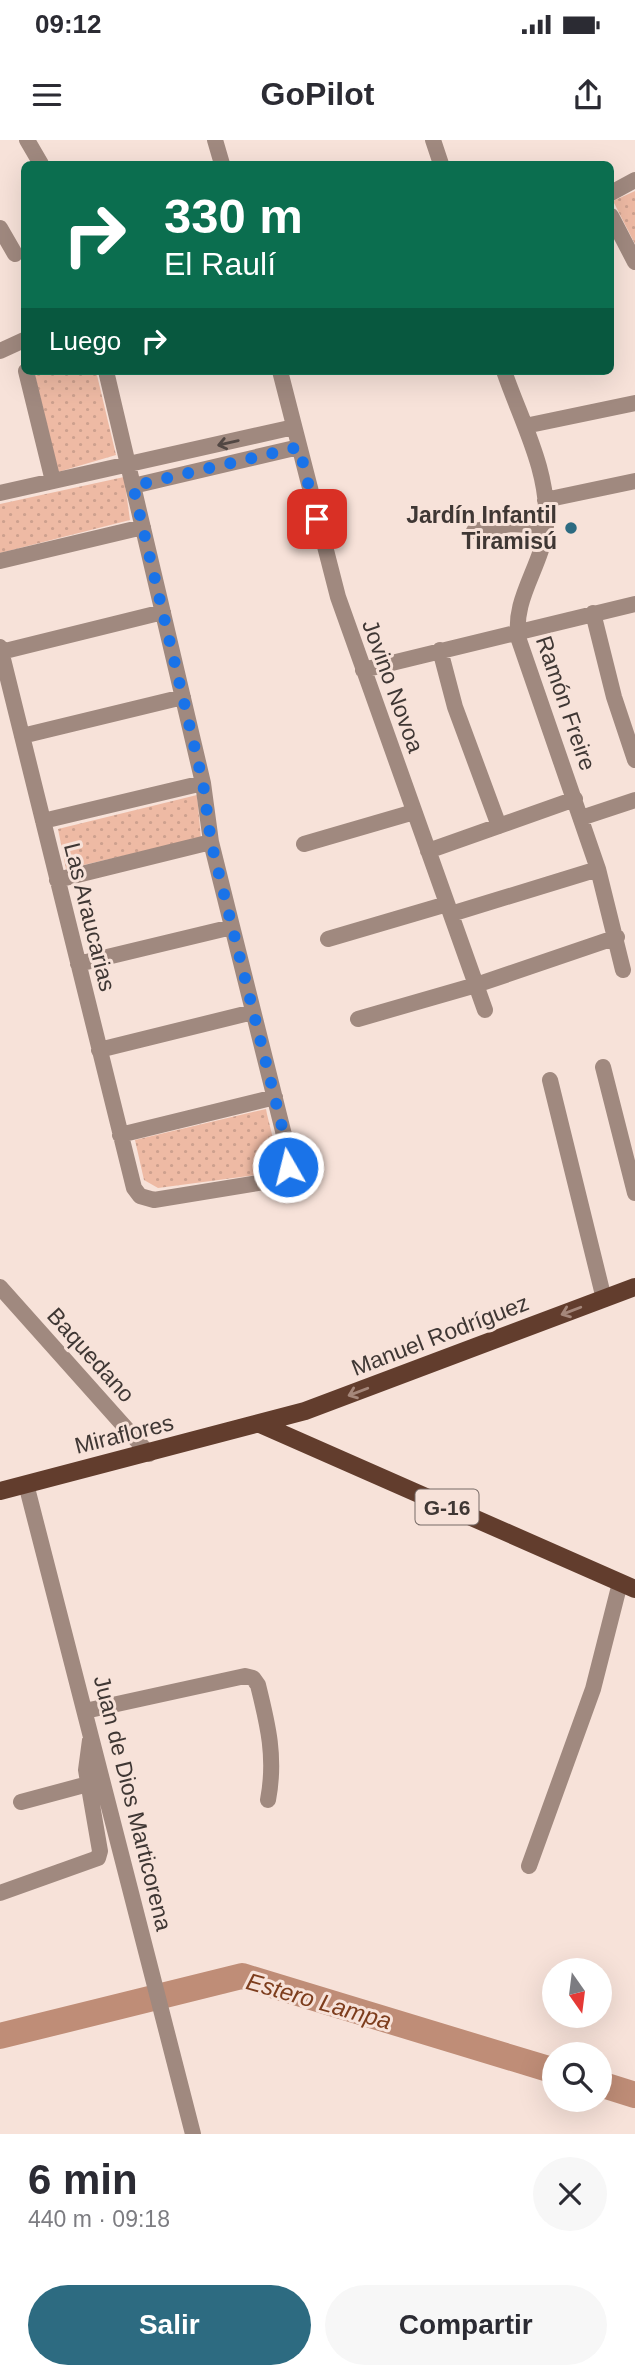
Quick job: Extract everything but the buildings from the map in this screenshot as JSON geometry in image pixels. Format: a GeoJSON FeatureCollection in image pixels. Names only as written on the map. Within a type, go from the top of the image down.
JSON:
{"type":"FeatureCollection","features":[{"type":"Feature","properties":{"kind":"main road","name":"Manuel Rodríguez"},"geometry":{"type":"LineString","coordinates":[[260,1424],[342,1398],[635,1287]]}},
{"type":"Feature","properties":{"kind":"main road","name":"Miraflores"},"geometry":{"type":"LineString","coordinates":[[0,1490],[260,1424]]}},
{"type":"Feature","properties":{"kind":"main road","name":"G-16"},"geometry":{"type":"LineString","coordinates":[[260,1424],[628,1586]]}},
{"type":"Feature","properties":{"kind":"street"},"geometry":{"type":"LineString","coordinates":[[27,140],[39,161]]}},
{"type":"Feature","properties":{"kind":"street"},"geometry":{"type":"LineString","coordinates":[[215,140],[221,161]]}},
{"type":"Feature","properties":{"kind":"street"},"geometry":{"type":"LineString","coordinates":[[433,140],[440,161]]}},
{"type":"Feature","properties":{"kind":"street"},"geometry":{"type":"LineString","coordinates":[[614,191],[635,180]]}},
{"type":"Feature","properties":{"kind":"street"},"geometry":{"type":"LineString","coordinates":[[614,222],[635,262]]}},
{"type":"Feature","properties":{"kind":"street"},"geometry":{"type":"LineString","coordinates":[[0,228],[15,254]]}},
{"type":"Feature","properties":{"kind":"street"},"geometry":{"type":"LineString","coordinates":[[0,351],[21,342]]}},
{"type":"Feature","properties":{"kind":"street"},"geometry":{"type":"LineString","coordinates":[[27,375],[53,481]]}},
{"type":"Feature","properties":{"kind":"street"},"geometry":{"type":"LineString","coordinates":[[107,375],[203,783],[211,842],[275,1097],[120,1135]]}},
{"type":"Feature","properties":{"kind":"street","name":"Jovino Novoa"},"geometry":{"type":"LineString","coordinates":[[281,375],[335,587],[485,1010]]}},
{"type":"Feature","properties":{"kind":"street","name":"Ramón Freire"},"geometry":{"type":"LineString","coordinates":[[506,375],[525,426],[545,500],[546,526],[541,552],[520,606],[517,631],[598,869],[617,937],[623,970]]}},
{"type":"Feature","properties":{"kind":"street"},"geometry":{"type":"LineString","coordinates":[[525,426],[635,403]]}},
{"type":"Feature","properties":{"kind":"street"},"geometry":{"type":"LineString","coordinates":[[0,493],[294,427]]}},
{"type":"Feature","properties":{"kind":"street"},"geometry":{"type":"LineString","coordinates":[[133,486],[299,447]]}},
{"type":"Feature","properties":{"kind":"street"},"geometry":{"type":"LineString","coordinates":[[545,500],[635,481]]}},
{"type":"Feature","properties":{"kind":"street"},"geometry":{"type":"LineString","coordinates":[[474,531],[511,524],[546,526]]}},
{"type":"Feature","properties":{"kind":"street"},"geometry":{"type":"LineString","coordinates":[[0,561],[143,527]]}},
{"type":"Feature","properties":{"kind":"street"},"geometry":{"type":"LineString","coordinates":[[363,670],[635,604]]}},
{"type":"Feature","properties":{"kind":"street"},"geometry":{"type":"LineString","coordinates":[[1,649],[163,612]]}},
{"type":"Feature","properties":{"kind":"street"},"geometry":{"type":"LineString","coordinates":[[593,613],[614,697],[635,760]]}},
{"type":"Feature","properties":{"kind":"street","name":"Las Araucarias"},"geometry":{"type":"LineString","coordinates":[[1,649],[132,1183],[140,1196],[154,1200],[270,1181],[286,1172],[289,1155],[275,1097]]}},
{"type":"Feature","properties":{"kind":"street"},"geometry":{"type":"LineString","coordinates":[[440,650],[455,706],[499,826]]}},
{"type":"Feature","properties":{"kind":"street"},"geometry":{"type":"LineString","coordinates":[[22,736],[183,697]]}},
{"type":"Feature","properties":{"kind":"street"},"geometry":{"type":"LineString","coordinates":[[43,821],[203,783]]}},
{"type":"Feature","properties":{"kind":"street"},"geometry":{"type":"LineString","coordinates":[[428,850],[575,799]]}},
{"type":"Feature","properties":{"kind":"street"},"geometry":{"type":"LineString","coordinates":[[581,818],[635,800]]}},
{"type":"Feature","properties":{"kind":"street"},"geometry":{"type":"LineString","coordinates":[[304,844],[414,812]]}},
{"type":"Feature","properties":{"kind":"street"},"geometry":{"type":"LineString","coordinates":[[57,880],[211,842]]}},
{"type":"Feature","properties":{"kind":"street"},"geometry":{"type":"LineString","coordinates":[[328,939],[598,869]]}},
{"type":"Feature","properties":{"kind":"street"},"geometry":{"type":"LineString","coordinates":[[78,964],[232,927]]}},
{"type":"Feature","properties":{"kind":"street"},"geometry":{"type":"LineString","coordinates":[[358,1019],[476,985],[617,937]]}},
{"type":"Feature","properties":{"kind":"street"},"geometry":{"type":"LineString","coordinates":[[99,1050],[253,1012]]}},
{"type":"Feature","properties":{"kind":"street"},"geometry":{"type":"LineString","coordinates":[[603,1067],[635,1193]]}},
{"type":"Feature","properties":{"kind":"street"},"geometry":{"type":"LineString","coordinates":[[550,1080],[604,1299]]}},
{"type":"Feature","properties":{"kind":"street","name":"Baquedano"},"geometry":{"type":"LineString","coordinates":[[0,1287],[149,1454]]}},
{"type":"Feature","properties":{"kind":"street","name":"Juan de Dios Marticorena"},"geometry":{"type":"LineString","coordinates":[[26,1484],[194,2134]]}},
{"type":"Feature","properties":{"kind":"street"},"geometry":{"type":"LineString","coordinates":[[529,1866],[628,1586]]}},
{"type":"Feature","properties":{"kind":"street"},"geometry":{"type":"LineString","coordinates":[[85,1711],[245,1676],[253,1678],[258,1685],[272,1745],[273,1773],[268,1800]]}},
{"type":"Feature","properties":{"kind":"street"},"geometry":{"type":"LineString","coordinates":[[0,1894],[98,1858],[100,1851],[88,1784],[87,1757],[92,1735]]}},
{"type":"Feature","properties":{"kind":"street"},"geometry":{"type":"LineString","coordinates":[[20,1802],[88,1784]]}},
{"type":"Feature","properties":{"kind":"shaded area"},"geometry":{"type":"Polygon","coordinates":[[[635,191],[635,244],[614,203],[635,191]]]}},
{"type":"Feature","properties":{"kind":"shaded area"},"geometry":{"type":"Polygon","coordinates":[[[35,375],[97,375],[116,455],[58,472],[35,375]]]}},
{"type":"Feature","properties":{"kind":"shaded area"},"geometry":{"type":"Polygon","coordinates":[[[124,477],[130,520],[0,553],[0,504],[124,477]]]}},
{"type":"Feature","properties":{"kind":"shaded area"},"geometry":{"type":"Polygon","coordinates":[[[197,795],[201,838],[66,869],[58,829],[197,795]]]}},
{"type":"Feature","properties":{"kind":"shaded area"},"geometry":{"type":"Polygon","coordinates":[[[266,1109],[275,1151],[270,1173],[158,1188],[144,1180],[135,1140],[266,1109]]]}},
{"type":"Feature","properties":{"kind":"waterway","name":"Estero Lampa"},"geometry":{"type":"LineString","coordinates":[[0,2036],[242,1976],[542,2067]]}},
{"type":"Feature","properties":{"kind":"waterway","name":"Estero Lampa"},"geometry":{"type":"LineString","coordinates":[[612,2088],[635,2095]]}},
{"type":"Feature","properties":{"kind":"place","name":"Jardín Infantil Tiramisú"},"geometry":{"type":"Point","coordinates":[571,528]}},
{"type":"Feature","properties":{"kind":"route"},"geometry":{"type":"LineString","coordinates":[[288,1167],[289,1155],[211,842],[203,783],[133,486],[299,447],[317,519]]}}]}
